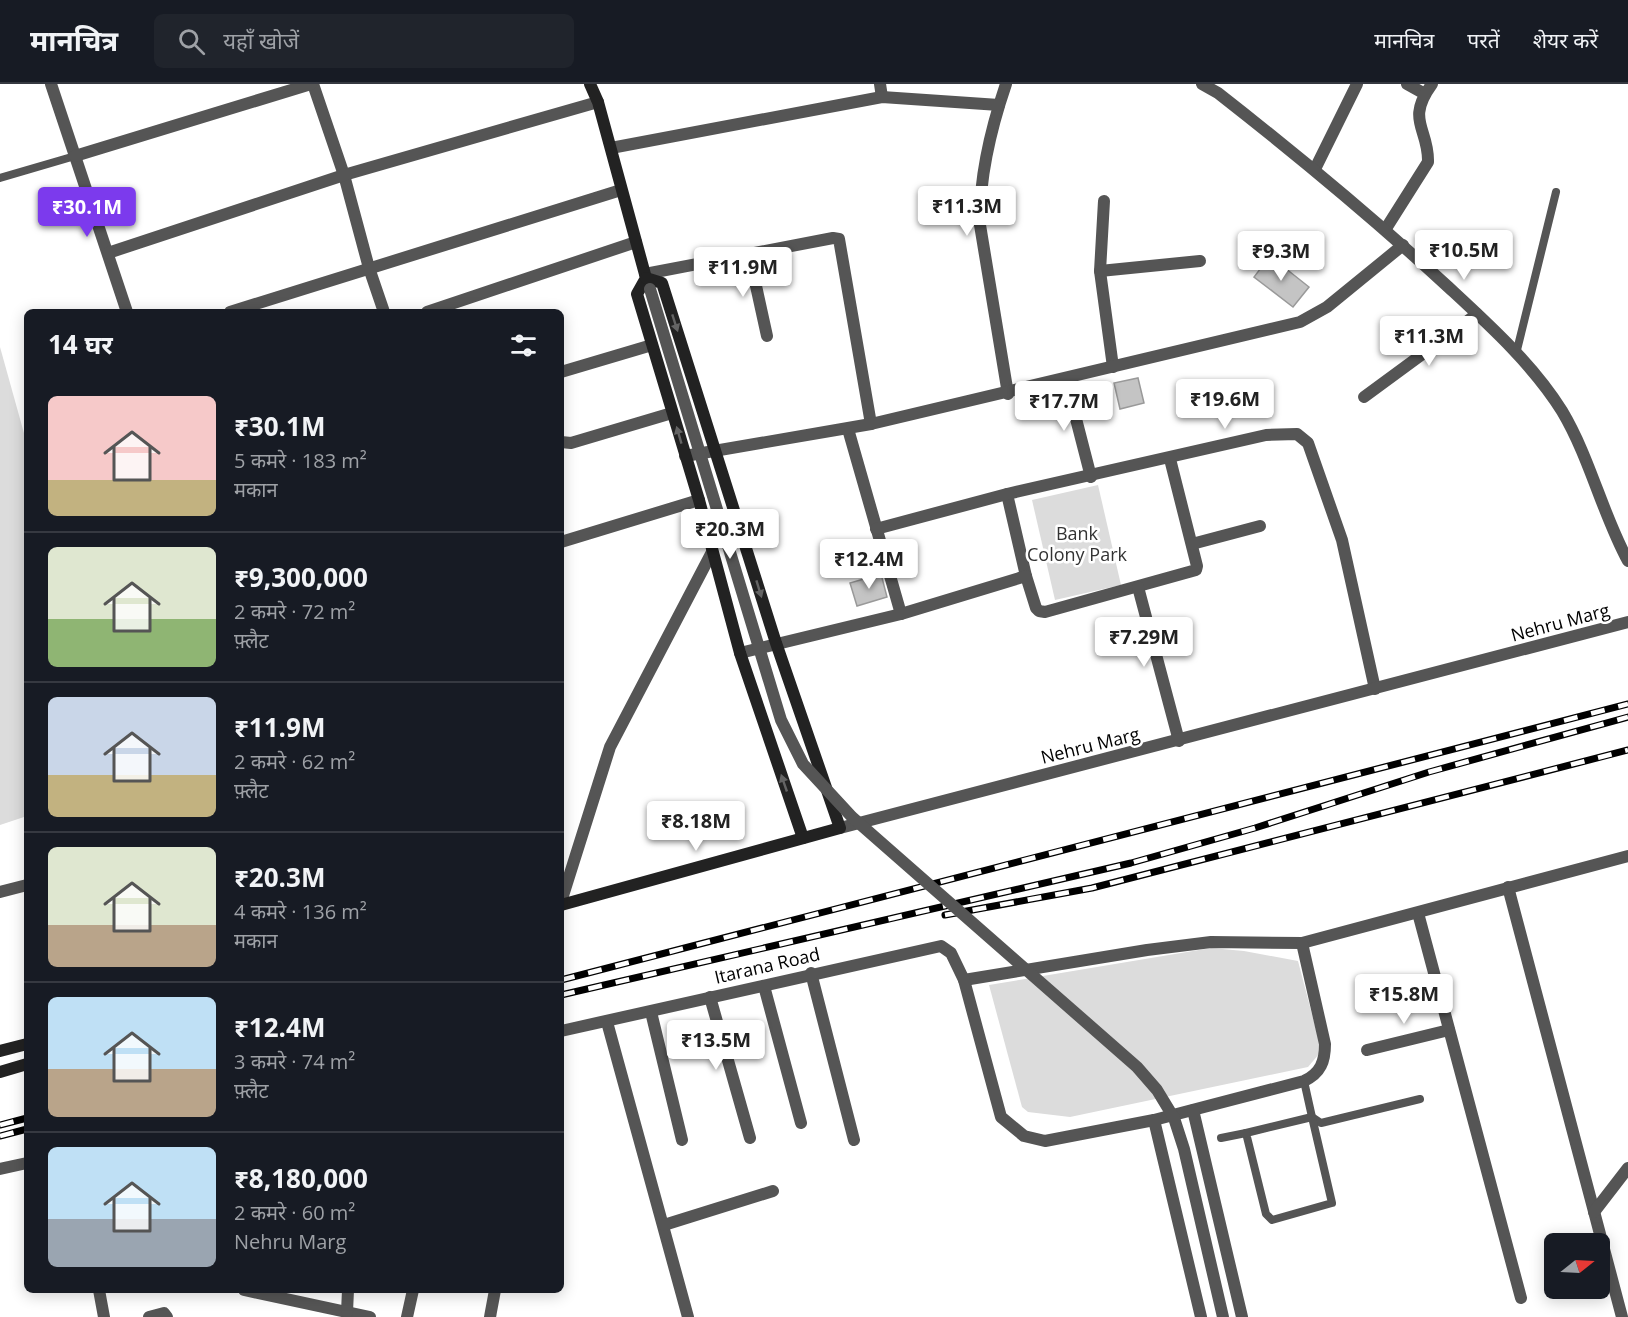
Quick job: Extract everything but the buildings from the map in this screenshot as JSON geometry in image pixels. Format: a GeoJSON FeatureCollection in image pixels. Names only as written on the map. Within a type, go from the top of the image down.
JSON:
{"type":"FeatureCollection","features":[{"type":"Feature","properties":{"kind":"main road"},"geometry":{"type":"LineString","coordinates":[[593,86],[647,280]]}},
{"type":"Feature","properties":{"kind":"main road"},"geometry":{"type":"LineString","coordinates":[[647,280],[637,294],[699,500],[740,653],[803,838]]}},
{"type":"Feature","properties":{"kind":"main road"},"geometry":{"type":"LineString","coordinates":[[647,280],[662,283],[776,643],[840,828]]}},
{"type":"Feature","properties":{"kind":"main road","name":"Nehru Marg"},"geometry":{"type":"LineString","coordinates":[[564,902],[840,828]]}},
{"type":"Feature","properties":{"kind":"main road"},"geometry":{"type":"LineString","coordinates":[[0,1051],[24,1045]]}},
{"type":"Feature","properties":{"kind":"main road"},"geometry":{"type":"LineString","coordinates":[[0,1072],[24,1065]]}},
{"type":"Feature","properties":{"kind":"street"},"geometry":{"type":"LineString","coordinates":[[51,84],[126,309]]}},
{"type":"Feature","properties":{"kind":"street"},"geometry":{"type":"LineString","coordinates":[[75,156],[312,84],[344,175],[369,268],[383,309]]}},
{"type":"Feature","properties":{"kind":"street"},"geometry":{"type":"LineString","coordinates":[[880,84],[882,97]]}},
{"type":"Feature","properties":{"kind":"street"},"geometry":{"type":"LineString","coordinates":[[1006,84],[999,105],[982,187],[980,225],[1008,394]]}},
{"type":"Feature","properties":{"kind":"street"},"geometry":{"type":"LineString","coordinates":[[1202,84],[1218,93],[1315,169],[1403,245],[1516,354],[1561,411],[1582,450],[1614,536],[1628,561]]}},
{"type":"Feature","properties":{"kind":"street"},"geometry":{"type":"LineString","coordinates":[[1315,169],[1357,84]]}},
{"type":"Feature","properties":{"kind":"street"},"geometry":{"type":"LineString","coordinates":[[1385,230],[1428,162],[1428,152],[1419,121],[1420,105],[1429,89],[1407,84]]}},
{"type":"Feature","properties":{"kind":"street"},"geometry":{"type":"LineString","coordinates":[[610,148],[882,97],[999,105]]}},
{"type":"Feature","properties":{"kind":"street"},"geometry":{"type":"LineString","coordinates":[[108,253],[344,175],[597,102]]}},
{"type":"Feature","properties":{"kind":"street"},"geometry":{"type":"LineString","coordinates":[[239,309],[621,190]]}},
{"type":"Feature","properties":{"kind":"street"},"geometry":{"type":"LineString","coordinates":[[1104,201],[1100,271],[1113,367]]}},
{"type":"Feature","properties":{"kind":"street"},"geometry":{"type":"LineString","coordinates":[[871,424],[839,239],[833,238],[749,254],[647,280],[764,667],[790,741],[817,782],[852,817],[1137,1067],[1157,1090],[1174,1118],[1184,1149],[1223,1317]]}},
{"type":"Feature","properties":{"kind":"street"},"geometry":{"type":"LineString","coordinates":[[436,309],[636,242]]}},
{"type":"Feature","properties":{"kind":"street"},"geometry":{"type":"LineString","coordinates":[[685,456],[871,424],[1008,394],[1300,322],[1327,307],[1403,245]]}},
{"type":"Feature","properties":{"kind":"street"},"geometry":{"type":"LineString","coordinates":[[749,254],[767,336]]}},
{"type":"Feature","properties":{"kind":"street"},"geometry":{"type":"LineString","coordinates":[[1100,271],[1200,261]]}},
{"type":"Feature","properties":{"kind":"street"},"geometry":{"type":"LineString","coordinates":[[1364,397],[1477,314]]}},
{"type":"Feature","properties":{"kind":"street"},"geometry":{"type":"LineString","coordinates":[[564,371],[652,345]]}},
{"type":"Feature","properties":{"kind":"street"},"geometry":{"type":"LineString","coordinates":[[1066,380],[1091,477]]}},
{"type":"Feature","properties":{"kind":"street"},"geometry":{"type":"LineString","coordinates":[[564,442],[571,443],[672,412]]}},
{"type":"Feature","properties":{"kind":"street"},"geometry":{"type":"LineString","coordinates":[[848,429],[901,614]]}},
{"type":"Feature","properties":{"kind":"street"},"geometry":{"type":"LineString","coordinates":[[876,529],[1007,494],[1288,432],[1297,434],[1308,443],[1342,540],[1375,689]]}},
{"type":"Feature","properties":{"kind":"street"},"geometry":{"type":"LineString","coordinates":[[1007,494],[1026,576],[1039,611],[1196,570],[1192,544],[1170,459]]}},
{"type":"Feature","properties":{"kind":"street"},"geometry":{"type":"LineString","coordinates":[[564,541],[699,500]]}},
{"type":"Feature","properties":{"kind":"street"},"geometry":{"type":"LineString","coordinates":[[1192,544],[1260,526]]}},
{"type":"Feature","properties":{"kind":"street"},"geometry":{"type":"LineString","coordinates":[[564,893],[610,747],[712,552]]}},
{"type":"Feature","properties":{"kind":"street"},"geometry":{"type":"LineString","coordinates":[[740,653],[901,614],[1026,576]]}},
{"type":"Feature","properties":{"kind":"street"},"geometry":{"type":"LineString","coordinates":[[1138,587],[1179,741]]}},
{"type":"Feature","properties":{"kind":"street","name":"Nehru Marg"},"geometry":{"type":"LineString","coordinates":[[840,828],[1628,622]]}},
{"type":"Feature","properties":{"kind":"street"},"geometry":{"type":"LineString","coordinates":[[1302,943],[1325,1044],[1325,1059],[1314,1076],[1304,1081],[1154,1120],[1045,1142],[1024,1136],[1011,1128],[1001,1117],[964,980],[1147,950],[1211,942],[1302,943],[1628,856]]}},
{"type":"Feature","properties":{"kind":"street"},"geometry":{"type":"LineString","coordinates":[[0,892],[24,886]]}},
{"type":"Feature","properties":{"kind":"street"},"geometry":{"type":"LineString","coordinates":[[1508,887],[1622,1317]]}},
{"type":"Feature","properties":{"kind":"street"},"geometry":{"type":"LineString","coordinates":[[1418,913],[1521,1298]]}},
{"type":"Feature","properties":{"kind":"street","name":"Itarana Road"},"geometry":{"type":"LineString","coordinates":[[564,1030],[764,987],[811,973],[941,946],[951,953],[964,980]]}},
{"type":"Feature","properties":{"kind":"street"},"geometry":{"type":"LineString","coordinates":[[811,973],[855,1140]]}},
{"type":"Feature","properties":{"kind":"street"},"geometry":{"type":"LineString","coordinates":[[764,987],[801,1123]]}},
{"type":"Feature","properties":{"kind":"street"},"geometry":{"type":"LineString","coordinates":[[710,997],[750,1138]]}},
{"type":"Feature","properties":{"kind":"street"},"geometry":{"type":"LineString","coordinates":[[651,1012],[682,1140]]}},
{"type":"Feature","properties":{"kind":"street"},"geometry":{"type":"LineString","coordinates":[[607,1022],[688,1317]]}},
{"type":"Feature","properties":{"kind":"street"},"geometry":{"type":"LineString","coordinates":[[1366,1050],[1449,1030]]}},
{"type":"Feature","properties":{"kind":"street"},"geometry":{"type":"LineString","coordinates":[[1193,1110],[1242,1317]]}},
{"type":"Feature","properties":{"kind":"street"},"geometry":{"type":"LineString","coordinates":[[1154,1120],[1202,1317]]}},
{"type":"Feature","properties":{"kind":"street"},"geometry":{"type":"LineString","coordinates":[[0,1169],[24,1164]]}},
{"type":"Feature","properties":{"kind":"street"},"geometry":{"type":"LineString","coordinates":[[1594,1212],[1628,1168]]}},
{"type":"Feature","properties":{"kind":"street"},"geometry":{"type":"LineString","coordinates":[[664,1225],[773,1191]]}},
{"type":"Feature","properties":{"kind":"street"},"geometry":{"type":"LineString","coordinates":[[100,1293],[105,1317]]}},
{"type":"Feature","properties":{"kind":"street"},"geometry":{"type":"LineString","coordinates":[[258,1293],[370,1317]]}},
{"type":"Feature","properties":{"kind":"street"},"geometry":{"type":"LineString","coordinates":[[347,1312],[348,1293]]}},
{"type":"Feature","properties":{"kind":"street"},"geometry":{"type":"LineString","coordinates":[[407,1317],[411,1293]]}},
{"type":"Feature","properties":{"kind":"street"},"geometry":{"type":"LineString","coordinates":[[490,1317],[494,1293]]}},
{"type":"Feature","properties":{"kind":"street"},"geometry":{"type":"LineString","coordinates":[[149,1317],[164,1313],[167,1317]]}},
{"type":"Feature","properties":{"kind":"lane"},"geometry":{"type":"LineString","coordinates":[[0,178],[75,156]]}},
{"type":"Feature","properties":{"kind":"lane"},"geometry":{"type":"LineString","coordinates":[[1516,354],[1556,192]]}},
{"type":"Feature","properties":{"kind":"lane"},"geometry":{"type":"LineString","coordinates":[[1246,1133],[1266,1214],[1272,1220],[1279,1220],[1332,1203],[1304,1081]]}},
{"type":"Feature","properties":{"kind":"lane"},"geometry":{"type":"LineString","coordinates":[[1312,1117],[1317,1122],[1325,1123],[1420,1099]]}},
{"type":"Feature","properties":{"kind":"lane"},"geometry":{"type":"LineString","coordinates":[[1221,1138],[1312,1117]]}},
{"type":"Feature","properties":{"kind":"green space"},"geometry":{"type":"Polygon","coordinates":[[[0,347],[24,433],[24,817],[0,825],[0,347]]]}},
{"type":"Feature","properties":{"kind":"green space","name":"Bank Colony Park"},"geometry":{"type":"Polygon","coordinates":[[[1098,485],[1121,585],[1055,600],[1032,500],[1098,485]]]}},
{"type":"Feature","properties":{"kind":"green space"},"geometry":{"type":"Polygon","coordinates":[[[1211,948],[1244,951],[1298,961],[1319,1041],[1319,1054],[1308,1067],[1070,1117],[1028,1112],[1022,1107],[989,985],[1211,948]]]}},
{"type":"Feature","properties":{"kind":"railway"},"geometry":{"type":"LineString","coordinates":[[564,979],[1628,704]]}},
{"type":"Feature","properties":{"kind":"railway"},"geometry":{"type":"LineString","coordinates":[[564,994],[1131,863],[1255,828],[1429,772],[1628,717]]}},
{"type":"Feature","properties":{"kind":"railway"},"geometry":{"type":"LineString","coordinates":[[945,915],[1092,888],[1628,750]]}},
{"type":"Feature","properties":{"kind":"railway"},"geometry":{"type":"LineString","coordinates":[[0,1125],[24,1119]]}},
{"type":"Feature","properties":{"kind":"railway"},"geometry":{"type":"LineString","coordinates":[[0,1136],[24,1130]]}}]}
